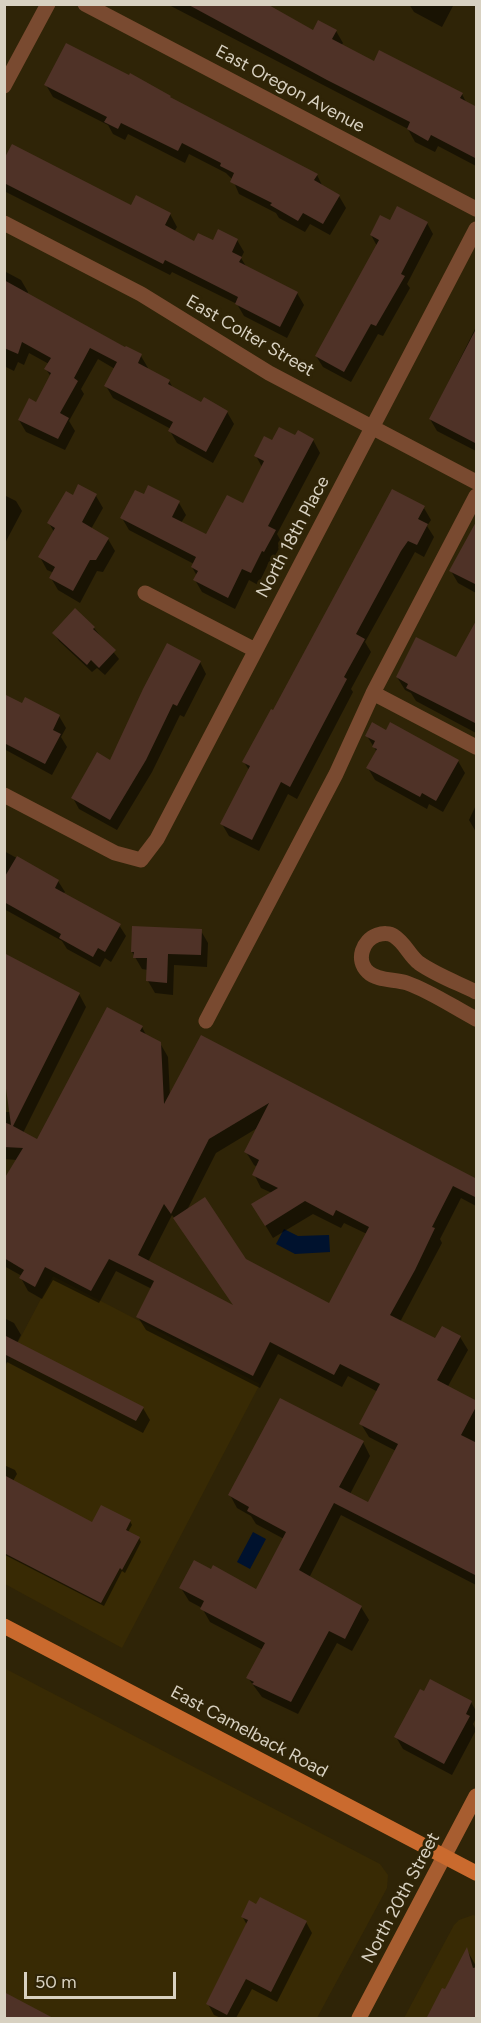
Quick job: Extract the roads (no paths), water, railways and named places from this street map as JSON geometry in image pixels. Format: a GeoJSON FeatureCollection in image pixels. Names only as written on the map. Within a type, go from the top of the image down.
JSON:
{"type":"FeatureCollection","features":[{"type":"Feature","properties":{"kind":"main road","name":"East Camelback Road"},"geometry":{"type":"LineString","coordinates":[[4,1626],[477,1873]]}},
{"type":"Feature","properties":{"kind":"street"},"geometry":{"type":"LineString","coordinates":[[4,86],[48,4]]}},
{"type":"Feature","properties":{"kind":"street","name":"East Oregon Avenue"},"geometry":{"type":"LineString","coordinates":[[85,4],[477,209]]}},
{"type":"Feature","properties":{"kind":"street","name":"East Colter Street"},"geometry":{"type":"LineString","coordinates":[[4,223],[141,294],[269,372],[477,482]]}},
{"type":"Feature","properties":{"kind":"street","name":"North 18th Place"},"geometry":{"type":"LineString","coordinates":[[4,795],[115,854],[141,860],[157,839],[477,229]]}},
{"type":"Feature","properties":{"kind":"street"},"geometry":{"type":"LineString","coordinates":[[206,1021],[336,774],[373,693],[477,496]]}},
{"type":"Feature","properties":{"kind":"street"},"geometry":{"type":"LineString","coordinates":[[145,592],[255,650]]}},
{"type":"Feature","properties":{"kind":"street"},"geometry":{"type":"LineString","coordinates":[[373,693],[477,747]]}},
{"type":"Feature","properties":{"kind":"street"},"geometry":{"type":"LineString","coordinates":[[477,992],[420,963],[406,951],[401,940],[391,934],[379,934],[369,939],[362,949],[362,961],[367,972],[377,978],[409,984],[477,1019]]}},
{"type":"Feature","properties":{"kind":"street","name":"North 20th Street"},"geometry":{"type":"LineString","coordinates":[[359,2019],[477,1796]]}},
{"type":"Feature","properties":{"kind":"water"},"geometry":{"type":"Polygon","coordinates":[[[284,1229],[298,1236],[329,1235],[330,1252],[295,1254],[276,1244],[284,1229]]]}},
{"type":"Feature","properties":{"kind":"water"},"geometry":{"type":"Polygon","coordinates":[[[253,1532],[266,1539],[250,1569],[237,1562],[253,1532]]]}}]}
